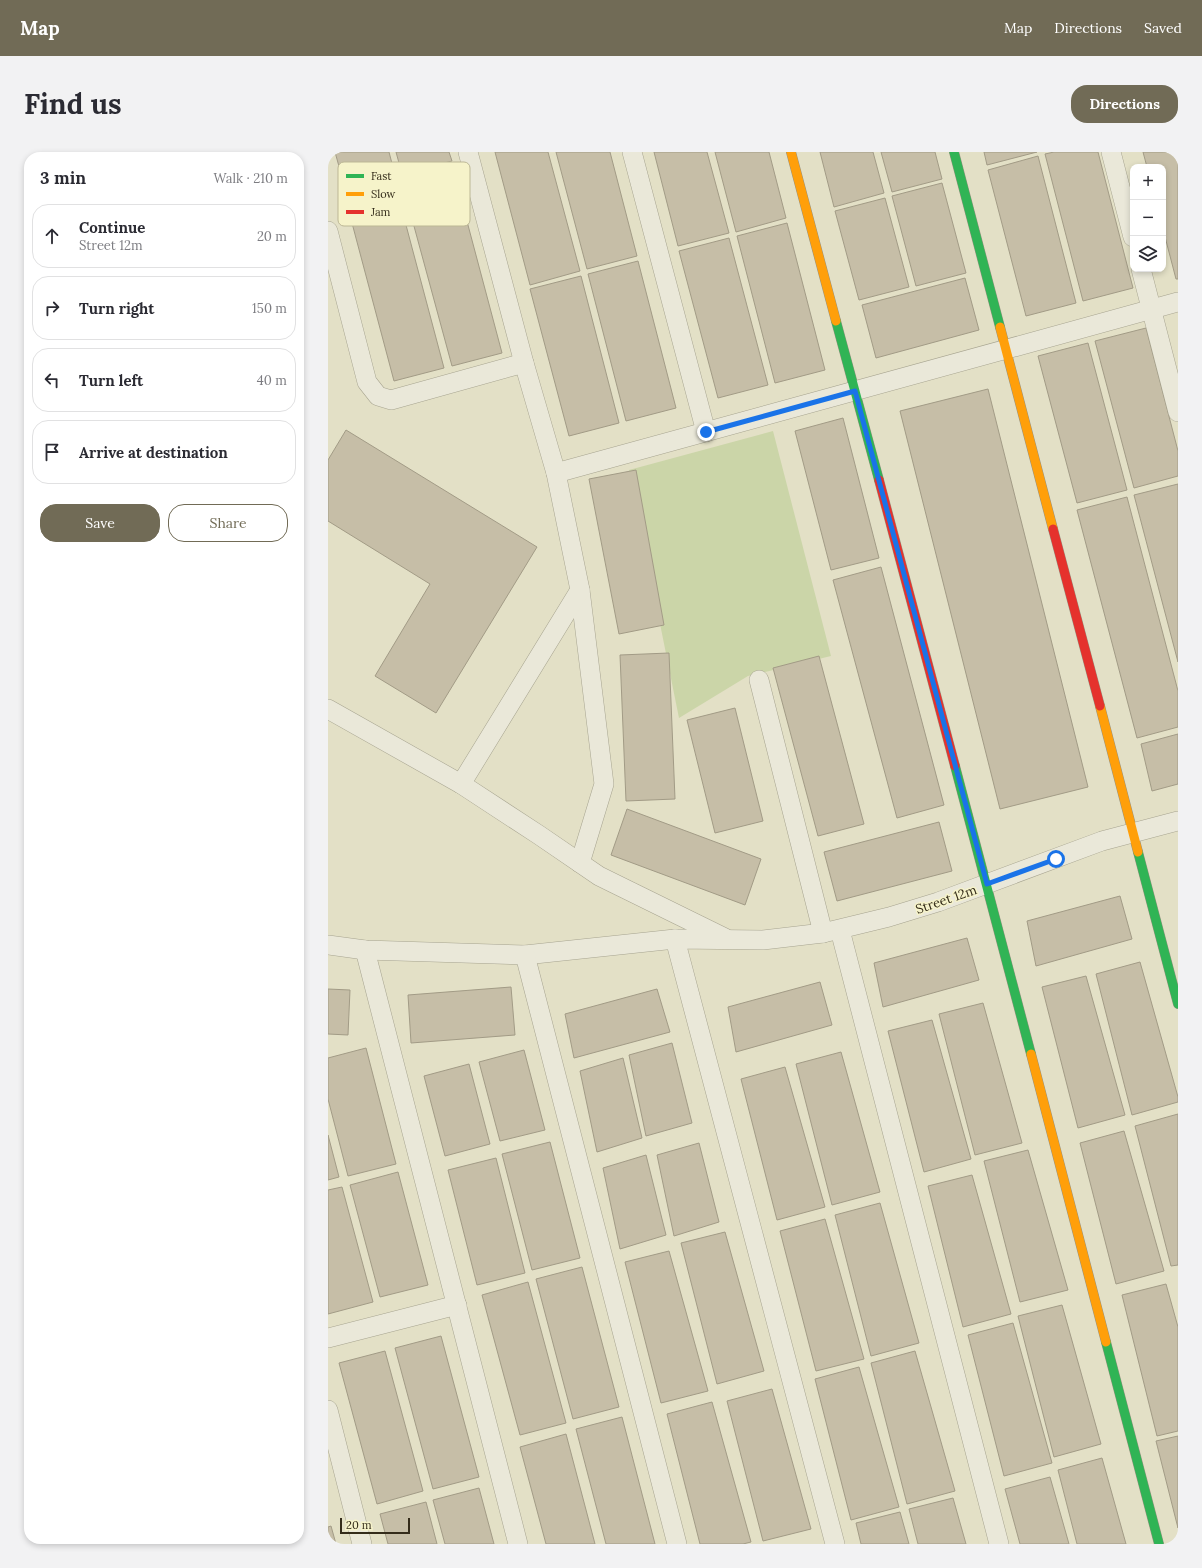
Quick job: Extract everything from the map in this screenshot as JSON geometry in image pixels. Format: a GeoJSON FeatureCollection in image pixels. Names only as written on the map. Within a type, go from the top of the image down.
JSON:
{"type":"FeatureCollection","features":[{"type":"Feature","properties":{"kind":"street"},"geometry":{"type":"LineString","coordinates":[[468,152],[524,363],[556,474],[580,590],[604,784],[580,863]]}},
{"type":"Feature","properties":{"kind":"street"},"geometry":{"type":"LineString","coordinates":[[632,152],[706,432]]}},
{"type":"Feature","properties":{"kind":"street"},"geometry":{"type":"LineString","coordinates":[[790,152],[987,884],[1159,1544]]}},
{"type":"Feature","properties":{"kind":"street"},"geometry":{"type":"LineString","coordinates":[[954,152],[1178,1004]]}},
{"type":"Feature","properties":{"kind":"street"},"geometry":{"type":"LineString","coordinates":[[1111,152],[1133,236]]}},
{"type":"Feature","properties":{"kind":"street"},"geometry":{"type":"LineString","coordinates":[[328,231],[367,382],[378,396],[392,400],[524,363]]}},
{"type":"Feature","properties":{"kind":"street"},"geometry":{"type":"LineString","coordinates":[[1142,272],[1178,412]]}},
{"type":"Feature","properties":{"kind":"street"},"geometry":{"type":"LineString","coordinates":[[556,474],[1178,302]]}},
{"type":"Feature","properties":{"kind":"street"},"geometry":{"type":"LineString","coordinates":[[461,784],[580,590]]}},
{"type":"Feature","properties":{"kind":"street"},"geometry":{"type":"LineString","coordinates":[[759,680],[831,931],[999,1544]]}},
{"type":"Feature","properties":{"kind":"street"},"geometry":{"type":"LineString","coordinates":[[328,709],[461,784],[599,876],[730,940]]}},
{"type":"Feature","properties":{"kind":"street","name":"Street 12m"},"geometry":{"type":"LineString","coordinates":[[328,945],[365,950],[525,955],[675,939],[763,940],[831,931],[889,917],[938,902],[1102,841],[1178,821]]}},
{"type":"Feature","properties":{"kind":"street"},"geometry":{"type":"LineString","coordinates":[[675,939],[835,1544]]}},
{"type":"Feature","properties":{"kind":"street"},"geometry":{"type":"LineString","coordinates":[[365,950],[518,1544]]}},
{"type":"Feature","properties":{"kind":"street"},"geometry":{"type":"LineString","coordinates":[[525,955],[677,1544]]}},
{"type":"Feature","properties":{"kind":"street"},"geometry":{"type":"LineString","coordinates":[[328,1338],[457,1306]]}},
{"type":"Feature","properties":{"kind":"street"},"geometry":{"type":"LineString","coordinates":[[328,1410],[362,1544]]}},
{"type":"Feature","properties":{"kind":"green space"},"geometry":{"type":"Polygon","coordinates":[[[773,431],[831,656],[748,676],[679,718],[629,470],[773,431]]]}},
{"type":"Feature","properties":{"kind":"building"},"geometry":{"type":"Polygon","coordinates":[[[335,152],[389,152],[392,162],[338,162],[335,152]]]}},
{"type":"Feature","properties":{"kind":"building"},"geometry":{"type":"Polygon","coordinates":[[[396,152],[449,152],[452,161],[448,162],[399,162],[396,152]]]}},
{"type":"Feature","properties":{"kind":"building"},"geometry":{"type":"Polygon","coordinates":[[[495,152],[548,152],[580,271],[530,285],[495,152]]]}},
{"type":"Feature","properties":{"kind":"building"},"geometry":{"type":"Polygon","coordinates":[[[556,152],[610,152],[637,256],[587,269],[556,152]]]}},
{"type":"Feature","properties":{"kind":"building"},"geometry":{"type":"Polygon","coordinates":[[[654,152],[707,152],[729,233],[678,246],[654,152]]]}},
{"type":"Feature","properties":{"kind":"building"},"geometry":{"type":"Polygon","coordinates":[[[715,152],[769,152],[786,218],[736,232],[715,152]]]}},
{"type":"Feature","properties":{"kind":"building"},"geometry":{"type":"Polygon","coordinates":[[[820,152],[873,152],[884,193],[834,207],[820,152]]]}},
{"type":"Feature","properties":{"kind":"building"},"geometry":{"type":"Polygon","coordinates":[[[881,152],[935,152],[942,179],[892,192],[881,152]]]}},
{"type":"Feature","properties":{"kind":"building"},"geometry":{"type":"Polygon","coordinates":[[[984,152],[1037,152],[987,165],[984,152]]]}},
{"type":"Feature","properties":{"kind":"building"},"geometry":{"type":"Polygon","coordinates":[[[1054,152],[1098,152],[1133,288],[1083,301],[1045,154],[1054,152]]]}},
{"type":"Feature","properties":{"kind":"building"},"geometry":{"type":"Polygon","coordinates":[[[1143,152],[1178,152],[1178,279],[1176,279],[1166,241],[1166,164],[1146,164],[1143,152]]]}},
{"type":"Feature","properties":{"kind":"building"},"geometry":{"type":"Polygon","coordinates":[[[1038,156],[1076,303],[1026,316],[988,170],[1038,156]]]}},
{"type":"Feature","properties":{"kind":"building"},"geometry":{"type":"Polygon","coordinates":[[[942,183],[966,273],[916,286],[892,196],[942,183]]]}},
{"type":"Feature","properties":{"kind":"building"},"geometry":{"type":"Polygon","coordinates":[[[885,198],[909,287],[859,300],[835,211],[885,198]]]}},
{"type":"Feature","properties":{"kind":"building"},"geometry":{"type":"Polygon","coordinates":[[[787,223],[825,370],[775,383],[737,236],[787,223]]]}},
{"type":"Feature","properties":{"kind":"building"},"geometry":{"type":"Polygon","coordinates":[[[353,226],[406,226],[444,368],[394,381],[353,226]]]}},
{"type":"Feature","properties":{"kind":"building"},"geometry":{"type":"Polygon","coordinates":[[[414,226],[468,226],[502,353],[452,366],[414,226]]]}},
{"type":"Feature","properties":{"kind":"building"},"geometry":{"type":"Polygon","coordinates":[[[729,238],[768,385],[718,398],[679,251],[729,238]]]}},
{"type":"Feature","properties":{"kind":"building"},"geometry":{"type":"Polygon","coordinates":[[[638,261],[676,408],[626,421],[588,274],[638,261]]]}},
{"type":"Feature","properties":{"kind":"building"},"geometry":{"type":"Polygon","coordinates":[[[581,276],[619,423],[569,436],[530,289],[581,276]]]}},
{"type":"Feature","properties":{"kind":"building"},"geometry":{"type":"Polygon","coordinates":[[[965,278],[979,330],[876,358],[862,305],[965,278]]]}},
{"type":"Feature","properties":{"kind":"building"},"geometry":{"type":"Polygon","coordinates":[[[1146,328],[1178,451],[1178,476],[1134,488],[1095,341],[1146,328]]]}},
{"type":"Feature","properties":{"kind":"building"},"geometry":{"type":"Polygon","coordinates":[[[1088,343],[1127,490],[1077,503],[1038,356],[1088,343]]]}},
{"type":"Feature","properties":{"kind":"building"},"geometry":{"type":"Polygon","coordinates":[[[988,389],[1088,787],[1000,809],[900,411],[988,389]]]}},
{"type":"Feature","properties":{"kind":"building"},"geometry":{"type":"Polygon","coordinates":[[[843,418],[879,558],[831,570],[795,431],[843,418]]]}},
{"type":"Feature","properties":{"kind":"building"},"geometry":{"type":"Polygon","coordinates":[[[346,430],[537,547],[436,713],[375,676],[430,584],[328,521],[328,460],[346,430]]]}},
{"type":"Feature","properties":{"kind":"building"},"geometry":{"type":"Polygon","coordinates":[[[636,470],[664,625],[619,634],[589,479],[636,470]]]}},
{"type":"Feature","properties":{"kind":"building"},"geometry":{"type":"Polygon","coordinates":[[[1178,484],[1178,662],[1134,495],[1178,484]]]}},
{"type":"Feature","properties":{"kind":"building"},"geometry":{"type":"Polygon","coordinates":[[[1127,497],[1178,691],[1178,727],[1137,738],[1077,510],[1127,497]]]}},
{"type":"Feature","properties":{"kind":"building"},"geometry":{"type":"Polygon","coordinates":[[[881,567],[944,805],[897,818],[833,580],[881,567]]]}},
{"type":"Feature","properties":{"kind":"building"},"geometry":{"type":"Polygon","coordinates":[[[669,653],[675,799],[626,801],[620,655],[669,653]]]}},
{"type":"Feature","properties":{"kind":"building"},"geometry":{"type":"Polygon","coordinates":[[[819,656],[864,824],[818,836],[773,668],[819,656]]]}},
{"type":"Feature","properties":{"kind":"building"},"geometry":{"type":"Polygon","coordinates":[[[735,708],[763,821],[715,833],[687,720],[735,708]]]}},
{"type":"Feature","properties":{"kind":"building"},"geometry":{"type":"Polygon","coordinates":[[[1178,734],[1178,784],[1152,791],[1141,744],[1178,734]]]}},
{"type":"Feature","properties":{"kind":"building"},"geometry":{"type":"Polygon","coordinates":[[[627,809],[761,859],[745,905],[611,855],[627,809]]]}},
{"type":"Feature","properties":{"kind":"building"},"geometry":{"type":"Polygon","coordinates":[[[939,822],[952,871],[837,901],[824,852],[939,822]]]}},
{"type":"Feature","properties":{"kind":"building"},"geometry":{"type":"Polygon","coordinates":[[[1120,896],[1132,939],[1036,966],[1027,921],[1120,896]]]}},
{"type":"Feature","properties":{"kind":"building"},"geometry":{"type":"Polygon","coordinates":[[[967,938],[979,980],[883,1007],[874,963],[967,938]]]}},
{"type":"Feature","properties":{"kind":"building"},"geometry":{"type":"Polygon","coordinates":[[[1140,962],[1178,1097],[1178,1102],[1132,1115],[1096,974],[1140,962]]]}},
{"type":"Feature","properties":{"kind":"building"},"geometry":{"type":"Polygon","coordinates":[[[1086,976],[1125,1115],[1078,1128],[1042,987],[1086,976]]]}},
{"type":"Feature","properties":{"kind":"building"},"geometry":{"type":"Polygon","coordinates":[[[820,982],[832,1025],[736,1052],[728,1007],[820,982]]]}},
{"type":"Feature","properties":{"kind":"building"},"geometry":{"type":"Polygon","coordinates":[[[511,987],[515,1035],[411,1043],[408,995],[511,987]]]}},
{"type":"Feature","properties":{"kind":"building"},"geometry":{"type":"Polygon","coordinates":[[[328,989],[350,990],[348,1035],[328,1034],[328,989]]]}},
{"type":"Feature","properties":{"kind":"building"},"geometry":{"type":"Polygon","coordinates":[[[657,989],[670,1032],[574,1058],[565,1014],[657,989]]]}},
{"type":"Feature","properties":{"kind":"building"},"geometry":{"type":"Polygon","coordinates":[[[983,1003],[1022,1143],[975,1155],[939,1014],[983,1003]]]}},
{"type":"Feature","properties":{"kind":"building"},"geometry":{"type":"Polygon","coordinates":[[[932,1020],[971,1159],[924,1172],[888,1031],[932,1020]]]}},
{"type":"Feature","properties":{"kind":"building"},"geometry":{"type":"Polygon","coordinates":[[[672,1043],[692,1123],[646,1136],[629,1055],[672,1043]]]}},
{"type":"Feature","properties":{"kind":"building"},"geometry":{"type":"Polygon","coordinates":[[[366,1048],[396,1164],[348,1176],[328,1099],[328,1058],[366,1048]]]}},
{"type":"Feature","properties":{"kind":"building"},"geometry":{"type":"Polygon","coordinates":[[[524,1050],[545,1130],[500,1141],[479,1062],[524,1050]]]}},
{"type":"Feature","properties":{"kind":"building"},"geometry":{"type":"Polygon","coordinates":[[[841,1052],[880,1192],[832,1205],[796,1064],[841,1052]]]}},
{"type":"Feature","properties":{"kind":"building"},"geometry":{"type":"Polygon","coordinates":[[[623,1058],[642,1138],[597,1152],[580,1071],[623,1058]]]}},
{"type":"Feature","properties":{"kind":"building"},"geometry":{"type":"Polygon","coordinates":[[[469,1064],[490,1144],[445,1156],[424,1076],[469,1064]]]}},
{"type":"Feature","properties":{"kind":"building"},"geometry":{"type":"Polygon","coordinates":[[[785,1067],[825,1207],[777,1220],[741,1079],[785,1067]]]}},
{"type":"Feature","properties":{"kind":"building"},"geometry":{"type":"Polygon","coordinates":[[[1178,1114],[1178,1265],[1171,1266],[1135,1126],[1178,1114]]]}},
{"type":"Feature","properties":{"kind":"building"},"geometry":{"type":"Polygon","coordinates":[[[1124,1131],[1164,1271],[1116,1284],[1080,1143],[1124,1131]]]}},
{"type":"Feature","properties":{"kind":"building"},"geometry":{"type":"Polygon","coordinates":[[[328,1135],[339,1177],[328,1180],[328,1135]]]}},
{"type":"Feature","properties":{"kind":"building"},"geometry":{"type":"Polygon","coordinates":[[[550,1142],[580,1258],[532,1270],[502,1154],[550,1142]]]}},
{"type":"Feature","properties":{"kind":"building"},"geometry":{"type":"Polygon","coordinates":[[[699,1143],[719,1222],[674,1236],[657,1155],[699,1143]]]}},
{"type":"Feature","properties":{"kind":"building"},"geometry":{"type":"Polygon","coordinates":[[[1028,1150],[1068,1290],[1020,1302],[984,1161],[1028,1150]]]}},
{"type":"Feature","properties":{"kind":"building"},"geometry":{"type":"Polygon","coordinates":[[[646,1155],[666,1235],[620,1249],[603,1168],[646,1155]]]}},
{"type":"Feature","properties":{"kind":"building"},"geometry":{"type":"Polygon","coordinates":[[[496,1158],[525,1273],[477,1285],[448,1170],[496,1158]]]}},
{"type":"Feature","properties":{"kind":"building"},"geometry":{"type":"Polygon","coordinates":[[[398,1172],[428,1285],[380,1297],[350,1185],[398,1172]]]}},
{"type":"Feature","properties":{"kind":"building"},"geometry":{"type":"Polygon","coordinates":[[[972,1175],[1011,1314],[963,1327],[928,1186],[972,1175]]]}},
{"type":"Feature","properties":{"kind":"building"},"geometry":{"type":"Polygon","coordinates":[[[342,1187],[373,1302],[328,1314],[328,1190],[342,1187]]]}},
{"type":"Feature","properties":{"kind":"building"},"geometry":{"type":"Polygon","coordinates":[[[880,1203],[919,1343],[871,1356],[835,1215],[880,1203]]]}},
{"type":"Feature","properties":{"kind":"building"},"geometry":{"type":"Polygon","coordinates":[[[825,1219],[864,1359],[816,1371],[780,1231],[825,1219]]]}},
{"type":"Feature","properties":{"kind":"building"},"geometry":{"type":"Polygon","coordinates":[[[725,1232],[764,1371],[717,1384],[681,1243],[725,1232]]]}},
{"type":"Feature","properties":{"kind":"building"},"geometry":{"type":"Polygon","coordinates":[[[669,1251],[708,1391],[661,1403],[625,1262],[669,1251]]]}},
{"type":"Feature","properties":{"kind":"building"},"geometry":{"type":"Polygon","coordinates":[[[582,1267],[619,1407],[573,1419],[536,1279],[582,1267]]]}},
{"type":"Feature","properties":{"kind":"building"},"geometry":{"type":"Polygon","coordinates":[[[528,1282],[566,1423],[520,1435],[482,1295],[528,1282]]]}},
{"type":"Feature","properties":{"kind":"building"},"geometry":{"type":"Polygon","coordinates":[[[1166,1284],[1178,1327],[1178,1431],[1157,1436],[1122,1295],[1166,1284]]]}},
{"type":"Feature","properties":{"kind":"building"},"geometry":{"type":"Polygon","coordinates":[[[1062,1305],[1101,1444],[1054,1457],[1018,1316],[1062,1305]]]}},
{"type":"Feature","properties":{"kind":"building"},"geometry":{"type":"Polygon","coordinates":[[[1013,1323],[1052,1463],[1004,1476],[968,1335],[1013,1323]]]}},
{"type":"Feature","properties":{"kind":"building"},"geometry":{"type":"Polygon","coordinates":[[[441,1336],[479,1477],[433,1489],[395,1348],[441,1336]]]}},
{"type":"Feature","properties":{"kind":"building"},"geometry":{"type":"Polygon","coordinates":[[[385,1351],[423,1491],[377,1504],[339,1363],[385,1351]]]}},
{"type":"Feature","properties":{"kind":"building"},"geometry":{"type":"Polygon","coordinates":[[[915,1351],[955,1491],[907,1504],[871,1363],[915,1351]]]}},
{"type":"Feature","properties":{"kind":"building"},"geometry":{"type":"Polygon","coordinates":[[[859,1367],[899,1507],[851,1520],[815,1379],[859,1367]]]}},
{"type":"Feature","properties":{"kind":"building"},"geometry":{"type":"Polygon","coordinates":[[[772,1389],[811,1529],[763,1541],[727,1401],[772,1389]]]}},
{"type":"Feature","properties":{"kind":"building"},"geometry":{"type":"Polygon","coordinates":[[[712,1402],[751,1542],[743,1544],[700,1544],[667,1414],[712,1402]]]}},
{"type":"Feature","properties":{"kind":"building"},"geometry":{"type":"Polygon","coordinates":[[[622,1417],[655,1544],[606,1544],[576,1429],[622,1417]]]}},
{"type":"Feature","properties":{"kind":"building"},"geometry":{"type":"Polygon","coordinates":[[[566,1434],[595,1544],[546,1544],[520,1447],[566,1434]]]}},
{"type":"Feature","properties":{"kind":"building"},"geometry":{"type":"Polygon","coordinates":[[[1178,1436],[1178,1528],[1156,1441],[1178,1436]]]}},
{"type":"Feature","properties":{"kind":"building"},"geometry":{"type":"Polygon","coordinates":[[[1102,1458],[1126,1544],[1077,1544],[1058,1470],[1102,1458]]]}},
{"type":"Feature","properties":{"kind":"building"},"geometry":{"type":"Polygon","coordinates":[[[1050,1477],[1069,1544],[1020,1544],[1005,1489],[1050,1477]]]}},
{"type":"Feature","properties":{"kind":"building"},"geometry":{"type":"Polygon","coordinates":[[[479,1488],[494,1544],[445,1544],[433,1500],[479,1488]]]}},
{"type":"Feature","properties":{"kind":"building"},"geometry":{"type":"Polygon","coordinates":[[[953,1498],[966,1544],[918,1544],[909,1509],[953,1498]]]}},
{"type":"Feature","properties":{"kind":"building"},"geometry":{"type":"Polygon","coordinates":[[[426,1502],[437,1544],[388,1544],[380,1514],[426,1502]]]}},
{"type":"Feature","properties":{"kind":"building"},"geometry":{"type":"Polygon","coordinates":[[[900,1512],[909,1544],[861,1544],[856,1523],[900,1512]]]}},
{"type":"Feature","properties":{"kind":"building"},"geometry":{"type":"Polygon","coordinates":[[[331,1526],[336,1544],[328,1544],[328,1527],[331,1526]]]}},
{"type":"Feature","properties":{"kind":"traffic: fast"},"geometry":{"type":"LineString","coordinates":[[954,152],[1000,327]]}},
{"type":"Feature","properties":{"kind":"traffic: fast"},"geometry":{"type":"LineString","coordinates":[[836,321],[879,480]]}},
{"type":"Feature","properties":{"kind":"traffic: fast"},"geometry":{"type":"LineString","coordinates":[[955,766],[1031,1054]]}},
{"type":"Feature","properties":{"kind":"traffic: fast"},"geometry":{"type":"LineString","coordinates":[[1138,852],[1178,1004]]}},
{"type":"Feature","properties":{"kind":"traffic: fast"},"geometry":{"type":"LineString","coordinates":[[1106,1342],[1159,1544]]}},
{"type":"Feature","properties":{"kind":"traffic: slow"},"geometry":{"type":"LineString","coordinates":[[791,152],[836,321]]}},
{"type":"Feature","properties":{"kind":"traffic: slow"},"geometry":{"type":"LineString","coordinates":[[1000,327],[1053,529]]}},
{"type":"Feature","properties":{"kind":"traffic: slow"},"geometry":{"type":"LineString","coordinates":[[1100,706],[1138,852]]}},
{"type":"Feature","properties":{"kind":"traffic: slow"},"geometry":{"type":"LineString","coordinates":[[1031,1054],[1106,1342]]}},
{"type":"Feature","properties":{"kind":"traffic: jam"},"geometry":{"type":"LineString","coordinates":[[879,480],[955,766]]}},
{"type":"Feature","properties":{"kind":"traffic: jam"},"geometry":{"type":"LineString","coordinates":[[1053,529],[1100,706]]}},
{"type":"Feature","properties":{"kind":"route"},"geometry":{"type":"LineString","coordinates":[[706,432],[855,391],[987,884],[1056,859]]}}]}
